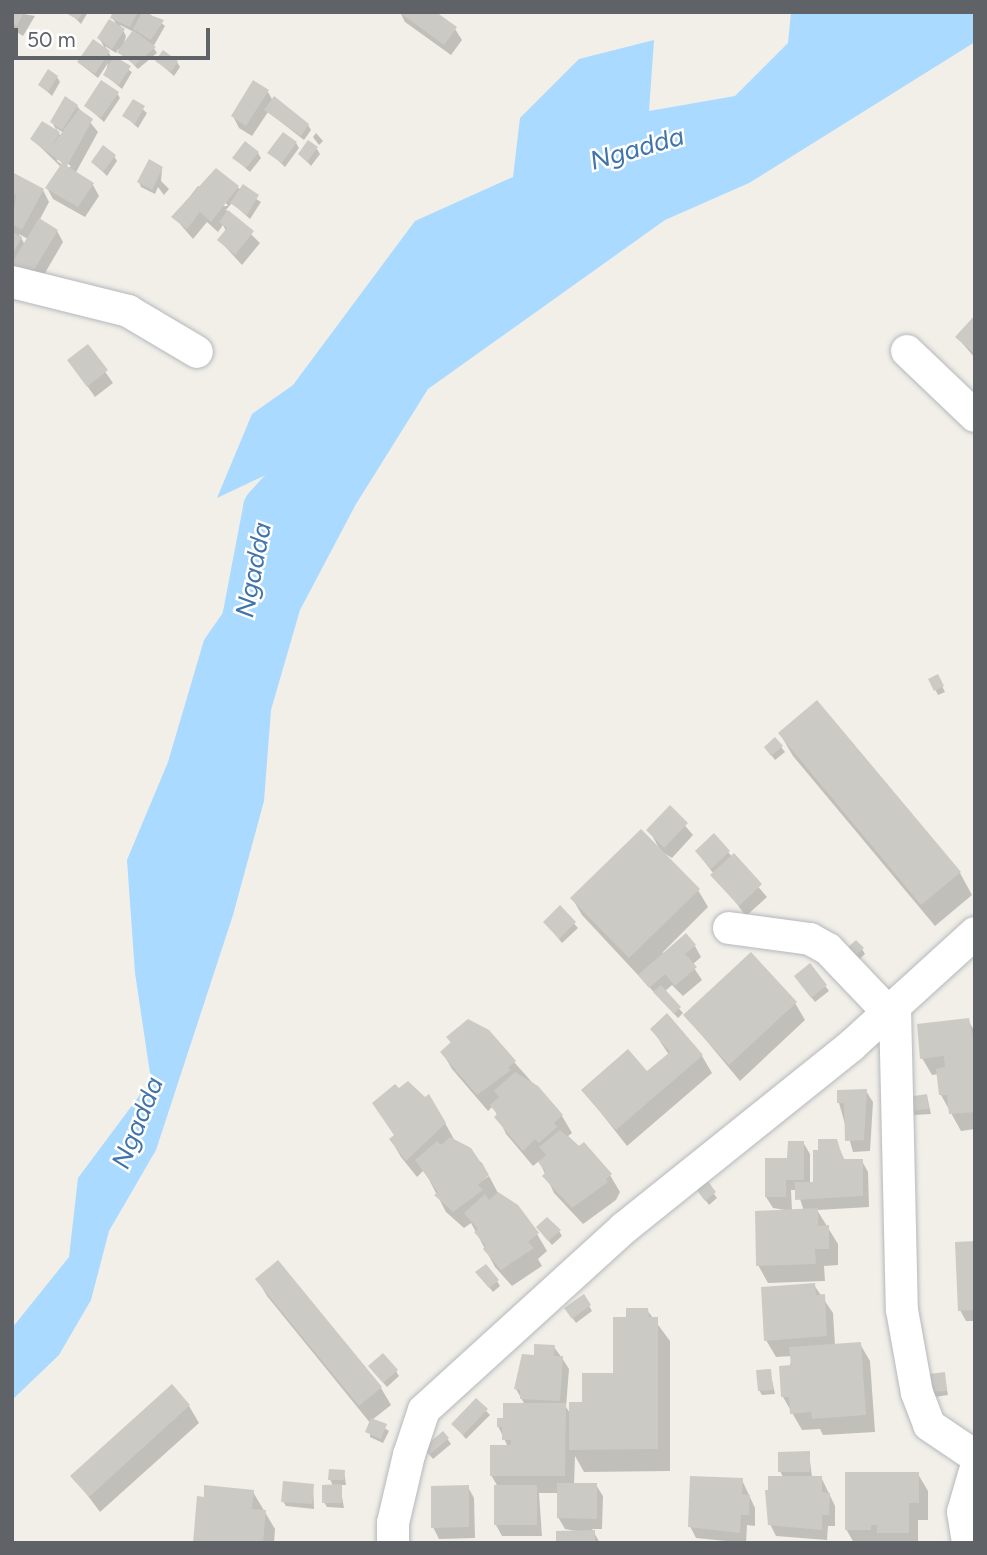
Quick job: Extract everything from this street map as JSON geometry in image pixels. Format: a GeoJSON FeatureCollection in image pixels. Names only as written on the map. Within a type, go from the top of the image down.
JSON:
{"type":"FeatureCollection","features":[{"type":"Feature","properties":{"kind":"street"},"geometry":{"type":"LineString","coordinates":[[12,282],[128,311],[197,352]]}},
{"type":"Feature","properties":{"kind":"street"},"geometry":{"type":"LineString","coordinates":[[907,351],[975,416]]}},
{"type":"Feature","properties":{"kind":"street"},"geometry":{"type":"LineString","coordinates":[[729,928],[810,939],[828,949],[892,1011],[902,1310],[917,1393],[929,1425],[975,1455]]}},
{"type":"Feature","properties":{"kind":"street"},"geometry":{"type":"LineString","coordinates":[[393,1543],[393,1523],[409,1455],[424,1410],[624,1228],[892,1011],[975,933]]}},
{"type":"Feature","properties":{"kind":"street"},"geometry":{"type":"LineString","coordinates":[[968,1543],[963,1512],[975,1471]]}},
{"type":"Feature","properties":{"kind":"water"},"geometry":{"type":"Polygon","coordinates":[[[791,12],[975,12],[975,42],[749,183],[665,220],[428,389],[356,504],[300,610],[271,710],[264,801],[233,915],[156,1150],[109,1231],[91,1300],[59,1355],[12,1400],[12,1328],[69,1257],[78,1178],[151,1080],[135,973],[127,860],[168,762],[204,640],[344,438],[217,498],[252,414],[293,385],[415,221],[513,177],[520,118],[579,59],[654,40],[649,111],[735,96],[788,43],[791,12]]]}},
{"type":"Feature","properties":{"kind":"building"},"geometry":{"type":"Polygon","coordinates":[[[12,12],[24,12],[17,26],[12,23],[12,12]]]}},
{"type":"Feature","properties":{"kind":"building"},"geometry":{"type":"Polygon","coordinates":[[[64,12],[83,12],[78,20],[64,12]]]}},
{"type":"Feature","properties":{"kind":"building"},"geometry":{"type":"Polygon","coordinates":[[[113,12],[138,12],[130,27],[110,18],[113,12]]]}},
{"type":"Feature","properties":{"kind":"building"},"geometry":{"type":"Polygon","coordinates":[[[142,12],[164,20],[151,40],[133,29],[142,12]]]}},
{"type":"Feature","properties":{"kind":"building"},"geometry":{"type":"Polygon","coordinates":[[[399,12],[436,12],[457,27],[444,45],[399,12]]]}},
{"type":"Feature","properties":{"kind":"building"},"geometry":{"type":"Polygon","coordinates":[[[109,19],[125,29],[112,49],[97,38],[109,19]]]}},
{"type":"Feature","properties":{"kind":"building"},"geometry":{"type":"Polygon","coordinates":[[[133,30],[156,47],[135,65],[117,52],[133,30]]]}},
{"type":"Feature","properties":{"kind":"building"},"geometry":{"type":"Polygon","coordinates":[[[93,39],[110,51],[95,74],[77,62],[93,39]]]}},
{"type":"Feature","properties":{"kind":"building"},"geometry":{"type":"Polygon","coordinates":[[[163,50],[178,61],[171,72],[155,61],[163,50]]]}},
{"type":"Feature","properties":{"kind":"building"},"geometry":{"type":"Polygon","coordinates":[[[114,56],[131,66],[119,85],[103,75],[114,56]]]}},
{"type":"Feature","properties":{"kind":"building"},"geometry":{"type":"Polygon","coordinates":[[[48,69],[58,76],[48,92],[38,85],[48,69]]]}},
{"type":"Feature","properties":{"kind":"building"},"geometry":{"type":"Polygon","coordinates":[[[101,80],[119,92],[101,118],[84,106],[101,80]]]}},
{"type":"Feature","properties":{"kind":"building"},"geometry":{"type":"Polygon","coordinates":[[[253,80],[269,90],[246,126],[231,116],[253,80]]]}},
{"type":"Feature","properties":{"kind":"building"},"geometry":{"type":"Polygon","coordinates":[[[65,96],[78,105],[62,130],[50,122],[65,96]]]}},
{"type":"Feature","properties":{"kind":"building"},"geometry":{"type":"Polygon","coordinates":[[[274,96],[309,124],[301,136],[264,110],[274,96]]]}},
{"type":"Feature","properties":{"kind":"building"},"geometry":{"type":"Polygon","coordinates":[[[133,99],[145,106],[135,124],[122,116],[133,99]]]}},
{"type":"Feature","properties":{"kind":"building"},"geometry":{"type":"Polygon","coordinates":[[[79,109],[93,119],[67,166],[94,183],[78,207],[45,188],[62,163],[30,139],[42,121],[60,132],[52,146],[79,109]]]}},
{"type":"Feature","properties":{"kind":"building"},"geometry":{"type":"Polygon","coordinates":[[[283,132],[297,142],[282,163],[267,153],[283,132]]]}},
{"type":"Feature","properties":{"kind":"building"},"geometry":{"type":"Polygon","coordinates":[[[308,140],[318,147],[307,162],[298,154],[308,140]]]}},
{"type":"Feature","properties":{"kind":"building"},"geometry":{"type":"Polygon","coordinates":[[[245,141],[259,152],[246,168],[232,158],[245,141]]]}},
{"type":"Feature","properties":{"kind":"building"},"geometry":{"type":"Polygon","coordinates":[[[103,145],[116,155],[103,172],[91,162],[103,145]]]}},
{"type":"Feature","properties":{"kind":"building"},"geometry":{"type":"Polygon","coordinates":[[[149,159],[163,167],[152,190],[137,182],[149,159]]]}},
{"type":"Feature","properties":{"kind":"building"},"geometry":{"type":"Polygon","coordinates":[[[216,168],[239,186],[211,222],[200,212],[187,229],[171,217],[216,168]]]}},
{"type":"Feature","properties":{"kind":"building"},"geometry":{"type":"Polygon","coordinates":[[[12,172],[44,189],[22,230],[12,224],[16,195],[12,193],[12,172]]]}},
{"type":"Feature","properties":{"kind":"building"},"geometry":{"type":"Polygon","coordinates":[[[243,184],[259,195],[247,215],[230,203],[243,184]]]}},
{"type":"Feature","properties":{"kind":"building"},"geometry":{"type":"Polygon","coordinates":[[[228,210],[254,231],[235,255],[217,240],[227,228],[219,222],[228,210]]]}},
{"type":"Feature","properties":{"kind":"building"},"geometry":{"type":"Polygon","coordinates":[[[39,218],[58,230],[31,275],[12,263],[39,218]]]}},
{"type":"Feature","properties":{"kind":"building"},"geometry":{"type":"Polygon","coordinates":[[[12,232],[22,237],[12,255],[12,232]]]}},
{"type":"Feature","properties":{"kind":"building"},"geometry":{"type":"Polygon","coordinates":[[[975,315],[975,354],[955,337],[975,315]]]}},
{"type":"Feature","properties":{"kind":"building"},"geometry":{"type":"Polygon","coordinates":[[[88,344],[108,370],[87,387],[67,360],[88,344]]]}},
{"type":"Feature","properties":{"kind":"building"},"geometry":{"type":"Polygon","coordinates":[[[938,674],[944,686],[934,691],[928,679],[938,674]]]}},
{"type":"Feature","properties":{"kind":"building"},"geometry":{"type":"Polygon","coordinates":[[[817,700],[961,872],[921,905],[778,733],[817,700]]]}},
{"type":"Feature","properties":{"kind":"building"},"geometry":{"type":"Polygon","coordinates":[[[775,737],[783,746],[771,756],[764,747],[775,737]]]}},
{"type":"Feature","properties":{"kind":"building"},"geometry":{"type":"Polygon","coordinates":[[[670,805],[688,823],[664,848],[646,830],[670,805]]]}},
{"type":"Feature","properties":{"kind":"building"},"geometry":{"type":"Polygon","coordinates":[[[641,829],[700,889],[629,958],[570,898],[641,829]]]}},
{"type":"Feature","properties":{"kind":"building"},"geometry":{"type":"Polygon","coordinates":[[[714,833],[730,851],[711,869],[695,851],[714,833]]]}},
{"type":"Feature","properties":{"kind":"building"},"geometry":{"type":"Polygon","coordinates":[[[734,853],[762,884],[739,906],[710,875],[734,853]]]}},
{"type":"Feature","properties":{"kind":"building"},"geometry":{"type":"Polygon","coordinates":[[[560,905],[576,922],[559,939],[543,922],[560,905]]]}},
{"type":"Feature","properties":{"kind":"building"},"geometry":{"type":"Polygon","coordinates":[[[686,933],[696,945],[685,954],[697,967],[675,986],[665,974],[649,988],[638,975],[686,933]]]}},
{"type":"Feature","properties":{"kind":"building"},"geometry":{"type":"Polygon","coordinates":[[[856,940],[864,948],[849,961],[842,953],[856,940]]]}},
{"type":"Feature","properties":{"kind":"building"},"geometry":{"type":"Polygon","coordinates":[[[751,952],[797,1002],[729,1065],[683,1015],[751,952]]]}},
{"type":"Feature","properties":{"kind":"building"},"geometry":{"type":"Polygon","coordinates":[[[810,963],[827,985],[811,998],[794,976],[810,963]]]}},
{"type":"Feature","properties":{"kind":"building"},"geometry":{"type":"Polygon","coordinates":[[[661,985],[681,1007],[674,1014],[653,992],[661,985]]]}},
{"type":"Feature","properties":{"kind":"building"},"geometry":{"type":"Polygon","coordinates":[[[667,1013],[703,1055],[616,1130],[581,1090],[628,1049],[647,1071],[670,1052],[650,1029],[667,1013]]]}},
{"type":"Feature","properties":{"kind":"building"},"geometry":{"type":"Polygon","coordinates":[[[969,1018],[975,1048],[975,1112],[949,1114],[947,1095],[939,1095],[936,1069],[945,1067],[944,1056],[920,1059],[917,1024],[969,1018]]]}},
{"type":"Feature","properties":{"kind":"building"},"geometry":{"type":"Polygon","coordinates":[[[468,1019],[489,1030],[516,1061],[508,1068],[511,1070],[477,1095],[440,1052],[451,1042],[446,1037],[468,1019]]]}},
{"type":"Feature","properties":{"kind":"building"},"geometry":{"type":"Polygon","coordinates":[[[515,1072],[538,1086],[563,1115],[554,1123],[557,1127],[539,1143],[535,1139],[523,1151],[494,1117],[497,1114],[490,1105],[499,1097],[494,1091],[515,1072]]]}},
{"type":"Feature","properties":{"kind":"building"},"geometry":{"type":"Polygon","coordinates":[[[408,1081],[425,1097],[429,1094],[446,1123],[406,1161],[389,1139],[394,1135],[372,1103],[395,1084],[399,1088],[408,1081]]]}},
{"type":"Feature","properties":{"kind":"building"},"geometry":{"type":"Polygon","coordinates":[[[867,1089],[864,1140],[845,1141],[844,1103],[837,1103],[837,1090],[867,1089]]]}},
{"type":"Feature","properties":{"kind":"building"},"geometry":{"type":"Polygon","coordinates":[[[927,1094],[929,1109],[909,1111],[908,1097],[927,1094]]]}},
{"type":"Feature","properties":{"kind":"building"},"geometry":{"type":"Polygon","coordinates":[[[560,1130],[579,1146],[584,1142],[612,1174],[606,1179],[608,1182],[572,1208],[542,1176],[546,1172],[538,1162],[546,1155],[539,1147],[560,1130]]]}},
{"type":"Feature","properties":{"kind":"building"},"geometry":{"type":"Polygon","coordinates":[[[450,1137],[471,1148],[489,1175],[478,1185],[483,1190],[453,1212],[434,1195],[438,1192],[415,1160],[437,1141],[441,1145],[450,1137]]]}},
{"type":"Feature","properties":{"kind":"building"},"geometry":{"type":"Polygon","coordinates":[[[818,1139],[837,1139],[843,1159],[863,1159],[863,1196],[795,1200],[795,1182],[813,1182],[813,1150],[818,1150],[818,1139]]]}},
{"type":"Feature","properties":{"kind":"building"},"geometry":{"type":"Polygon","coordinates":[[[788,1141],[804,1141],[804,1180],[786,1180],[786,1197],[765,1197],[765,1158],[787,1158],[788,1141]]]}},
{"type":"Feature","properties":{"kind":"building"},"geometry":{"type":"Polygon","coordinates":[[[707,1180],[716,1192],[705,1201],[696,1189],[707,1180]]]}},
{"type":"Feature","properties":{"kind":"building"},"geometry":{"type":"Polygon","coordinates":[[[498,1192],[518,1205],[539,1233],[528,1242],[534,1248],[501,1270],[483,1249],[486,1246],[474,1232],[478,1229],[464,1213],[485,1194],[489,1200],[498,1192]]]}},
{"type":"Feature","properties":{"kind":"building"},"geometry":{"type":"Polygon","coordinates":[[[818,1208],[818,1226],[829,1225],[829,1249],[815,1249],[816,1264],[756,1266],[755,1211],[818,1208]]]}},
{"type":"Feature","properties":{"kind":"building"},"geometry":{"type":"Polygon","coordinates":[[[547,1217],[561,1230],[548,1241],[536,1227],[547,1217]]]}},
{"type":"Feature","properties":{"kind":"building"},"geometry":{"type":"Polygon","coordinates":[[[975,1241],[975,1310],[958,1311],[955,1242],[975,1241]]]}},
{"type":"Feature","properties":{"kind":"building"},"geometry":{"type":"Polygon","coordinates":[[[278,1260],[382,1387],[359,1406],[255,1279],[278,1260]]]}},
{"type":"Feature","properties":{"kind":"building"},"geometry":{"type":"Polygon","coordinates":[[[486,1264],[499,1280],[489,1288],[475,1272],[486,1264]]]}},
{"type":"Feature","properties":{"kind":"building"},"geometry":{"type":"Polygon","coordinates":[[[815,1283],[816,1295],[825,1294],[827,1336],[764,1341],[761,1287],[815,1283]]]}},
{"type":"Feature","properties":{"kind":"building"},"geometry":{"type":"Polygon","coordinates":[[[584,1294],[591,1305],[572,1319],[564,1308],[584,1294]]]}},
{"type":"Feature","properties":{"kind":"building"},"geometry":{"type":"Polygon","coordinates":[[[626,1308],[648,1308],[649,1317],[658,1317],[658,1449],[569,1450],[569,1402],[582,1402],[582,1373],[613,1373],[613,1317],[626,1317],[626,1308]]]}},
{"type":"Feature","properties":{"kind":"building"},"geometry":{"type":"Polygon","coordinates":[[[861,1342],[866,1415],[812,1419],[811,1412],[790,1414],[789,1397],[781,1397],[779,1366],[791,1365],[789,1347],[861,1342]]]}},
{"type":"Feature","properties":{"kind":"building"},"geometry":{"type":"Polygon","coordinates":[[[534,1344],[555,1345],[554,1356],[563,1356],[560,1401],[520,1399],[520,1390],[514,1389],[522,1354],[534,1355],[534,1344]]]}},
{"type":"Feature","properties":{"kind":"building"},"geometry":{"type":"Polygon","coordinates":[[[383,1353],[398,1370],[383,1383],[368,1366],[383,1353]]]}},
{"type":"Feature","properties":{"kind":"building"},"geometry":{"type":"Polygon","coordinates":[[[771,1369],[773,1390],[758,1391],[756,1370],[771,1369]]]}},
{"type":"Feature","properties":{"kind":"building"},"geometry":{"type":"Polygon","coordinates":[[[945,1372],[947,1391],[930,1392],[929,1374],[945,1372]]]}},
{"type":"Feature","properties":{"kind":"building"},"geometry":{"type":"Polygon","coordinates":[[[172,1384],[190,1405],[89,1497],[70,1476],[172,1384]]]}},
{"type":"Feature","properties":{"kind":"building"},"geometry":{"type":"Polygon","coordinates":[[[476,1398],[488,1409],[463,1435],[451,1424],[476,1398]]]}},
{"type":"Feature","properties":{"kind":"building"},"geometry":{"type":"Polygon","coordinates":[[[503,1403],[566,1403],[565,1476],[490,1476],[490,1445],[511,1445],[511,1440],[502,1440],[502,1427],[497,1427],[497,1418],[503,1418],[503,1403]]]}},
{"type":"Feature","properties":{"kind":"building"},"geometry":{"type":"Polygon","coordinates":[[[371,1418],[387,1424],[381,1439],[365,1432],[371,1418]]]}},
{"type":"Feature","properties":{"kind":"building"},"geometry":{"type":"Polygon","coordinates":[[[443,1431],[449,1438],[429,1455],[423,1448],[443,1431]]]}},
{"type":"Feature","properties":{"kind":"building"},"geometry":{"type":"Polygon","coordinates":[[[810,1451],[810,1472],[778,1472],[778,1452],[810,1451]]]}},
{"type":"Feature","properties":{"kind":"building"},"geometry":{"type":"Polygon","coordinates":[[[329,1469],[345,1470],[344,1480],[328,1480],[329,1469]]]}},
{"type":"Feature","properties":{"kind":"building"},"geometry":{"type":"Polygon","coordinates":[[[845,1472],[919,1472],[919,1503],[909,1503],[909,1533],[877,1533],[877,1525],[871,1525],[871,1530],[845,1530],[845,1472]]]}},
{"type":"Feature","properties":{"kind":"building"},"geometry":{"type":"Polygon","coordinates":[[[690,1476],[743,1478],[742,1494],[750,1495],[749,1515],[741,1515],[740,1533],[688,1527],[690,1476]]]}},
{"type":"Feature","properties":{"kind":"building"},"geometry":{"type":"Polygon","coordinates":[[[768,1476],[822,1476],[822,1492],[830,1493],[829,1515],[822,1515],[822,1530],[768,1525],[765,1490],[768,1490],[768,1476]]]}},
{"type":"Feature","properties":{"kind":"building"},"geometry":{"type":"Polygon","coordinates":[[[283,1481],[314,1484],[312,1504],[281,1502],[283,1481]]]}},
{"type":"Feature","properties":{"kind":"building"},"geometry":{"type":"Polygon","coordinates":[[[557,1483],[597,1483],[597,1519],[557,1518],[557,1483]]]}},
{"type":"Feature","properties":{"kind":"building"},"geometry":{"type":"Polygon","coordinates":[[[342,1484],[342,1503],[322,1503],[322,1485],[342,1484]]]}},
{"type":"Feature","properties":{"kind":"building"},"geometry":{"type":"Polygon","coordinates":[[[204,1485],[254,1490],[252,1509],[266,1510],[263,1543],[193,1543],[197,1496],[204,1497],[204,1485]]]}},
{"type":"Feature","properties":{"kind":"building"},"geometry":{"type":"Polygon","coordinates":[[[469,1485],[469,1527],[431,1528],[431,1486],[469,1485]]]}},
{"type":"Feature","properties":{"kind":"building"},"geometry":{"type":"Polygon","coordinates":[[[494,1485],[537,1485],[537,1525],[494,1525],[494,1485]]]}},
{"type":"Feature","properties":{"kind":"building"},"geometry":{"type":"Polygon","coordinates":[[[595,1530],[595,1543],[556,1543],[556,1531],[595,1530]]]}},
{"type":"Feature","properties":{"kind":"waterway","name":"Ngadda"},"geometry":{"type":"LineString","coordinates":[[243,629],[266,508],[364,401]]}}]}
